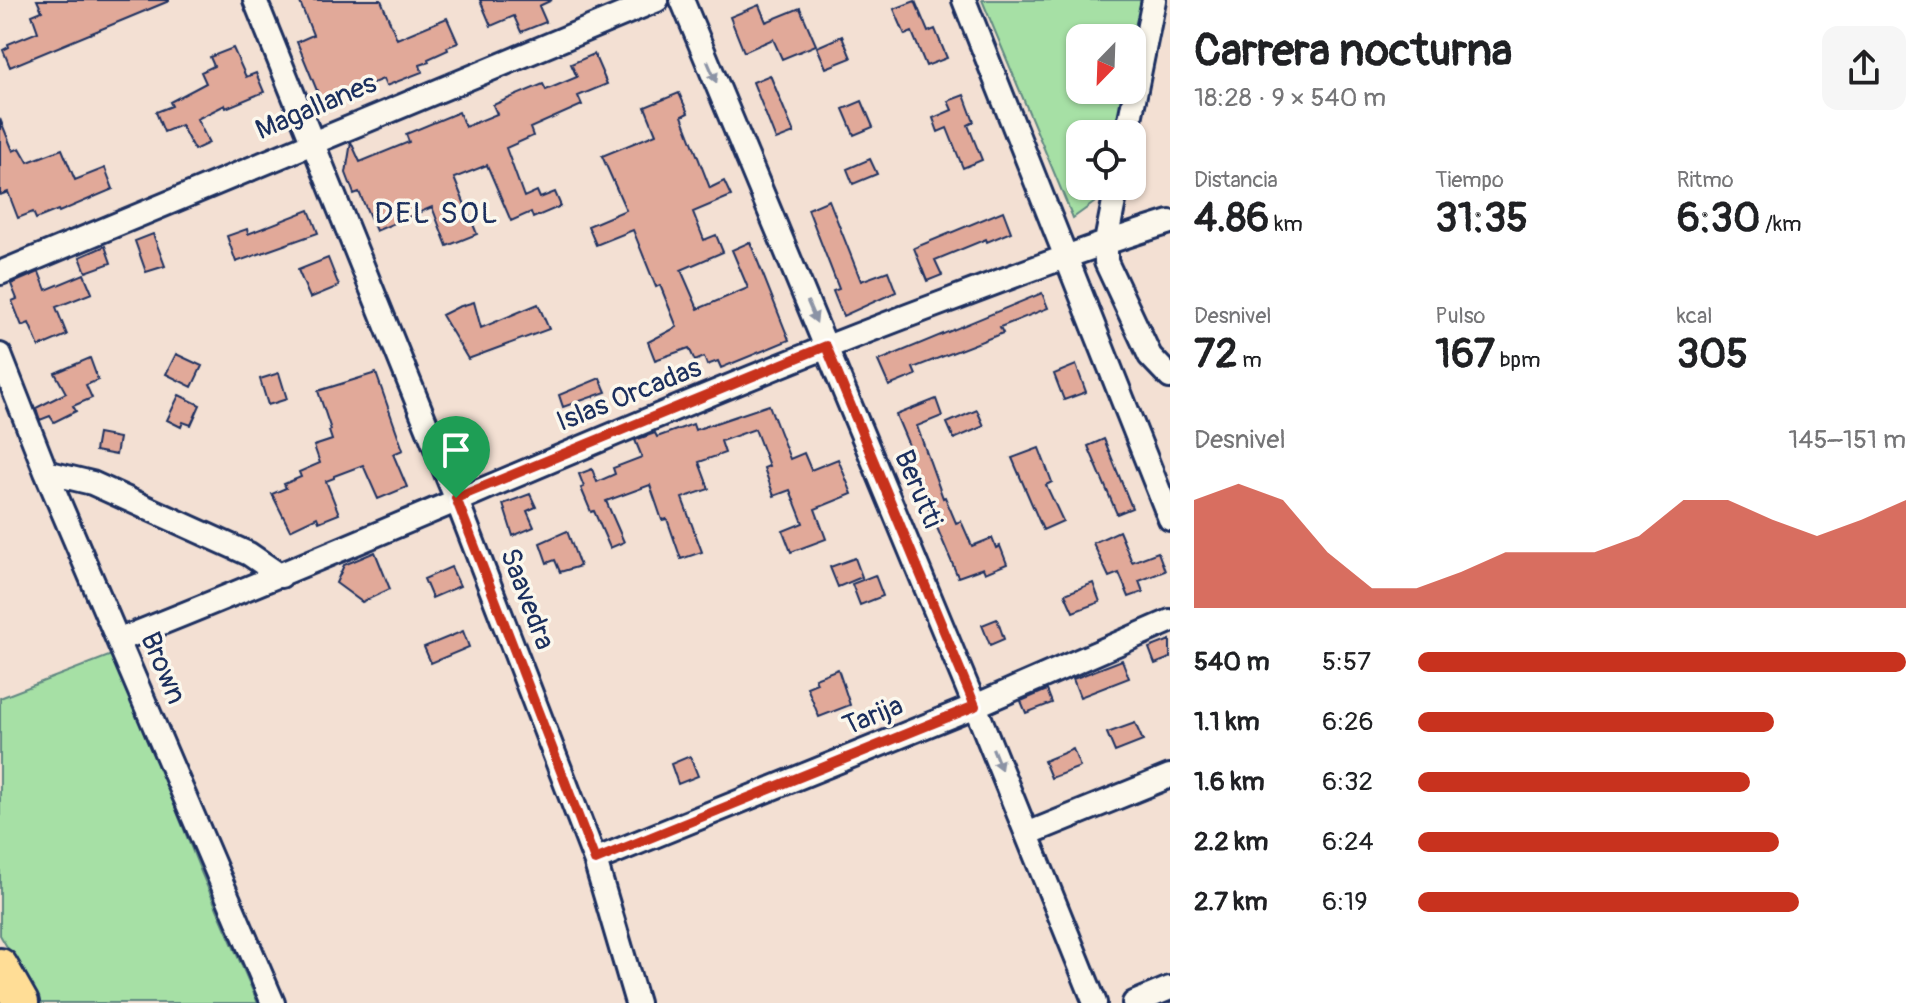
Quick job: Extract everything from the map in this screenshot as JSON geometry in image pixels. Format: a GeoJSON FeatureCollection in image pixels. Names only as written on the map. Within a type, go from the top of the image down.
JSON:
{"type":"FeatureCollection","features":[{"type":"Feature","properties":{"kind":"main road"},"geometry":{"type":"LineString","coordinates":[[0,966],[21,1003]]}},
{"type":"Feature","properties":{"kind":"street","name":"Saavedra"},"geometry":{"type":"LineString","coordinates":[[255,0],[456,498],[595,860],[637,1003]]}},
{"type":"Feature","properties":{"kind":"street","name":"Magallanes"},"geometry":{"type":"LineString","coordinates":[[0,273],[657,0]]}},
{"type":"Feature","properties":{"kind":"street","name":"Berutti"},"geometry":{"type":"LineString","coordinates":[[682,0],[1095,1003]]}},
{"type":"Feature","properties":{"kind":"street"},"geometry":{"type":"LineString","coordinates":[[964,0],[1170,519]]}},
{"type":"Feature","properties":{"kind":"street"},"geometry":{"type":"LineString","coordinates":[[1130,120],[1154,0]]}},
{"type":"Feature","properties":{"kind":"street"},"geometry":{"type":"LineString","coordinates":[[1114,200],[1106,242],[1106,262],[1150,356],[1170,377]]}},
{"type":"Feature","properties":{"kind":"street","name":"Islas Orcadas"},"geometry":{"type":"LineString","coordinates":[[119,640],[281,576],[456,498],[826,346],[1067,256],[1170,222]]}},
{"type":"Feature","properties":{"kind":"street","name":"Brown"},"geometry":{"type":"LineString","coordinates":[[0,355],[46,472],[273,1003]]}},
{"type":"Feature","properties":{"kind":"street"},"geometry":{"type":"LineString","coordinates":[[46,472],[92,483],[249,554],[281,576]]}},
{"type":"Feature","properties":{"kind":"street","name":"Tarija"},"geometry":{"type":"LineString","coordinates":[[595,860],[975,706],[1170,621]]}},
{"type":"Feature","properties":{"kind":"street"},"geometry":{"type":"LineString","coordinates":[[1027,834],[1170,776]]}},
{"type":"Feature","properties":{"kind":"street"},"geometry":{"type":"LineString","coordinates":[[1134,1003],[1170,988]]}},
{"type":"Feature","properties":{"kind":"green space"},"geometry":{"type":"Polygon","coordinates":[[[982,0],[1143,0],[1138,24],[1066,24],[1066,104],[1122,104],[1120,120],[1066,120],[1066,200],[1098,200],[1073,218],[982,0]]]}},
{"type":"Feature","properties":{"kind":"green space"},"geometry":{"type":"Polygon","coordinates":[[[114,654],[201,872],[258,1003],[40,1003],[0,935],[0,698],[114,654]]]}},
{"type":"Feature","properties":{"kind":"building"},"geometry":{"type":"Polygon","coordinates":[[[37,0],[169,1],[10,67],[3,50],[9,47],[8,44],[38,32],[32,15],[42,11],[37,0]]]}},
{"type":"Feature","properties":{"kind":"building"},"geometry":{"type":"Polygon","coordinates":[[[299,0],[381,0],[397,39],[447,18],[458,43],[420,65],[422,72],[386,86],[383,79],[322,103],[297,42],[313,35],[299,0]]]}},
{"type":"Feature","properties":{"kind":"building"},"geometry":{"type":"Polygon","coordinates":[[[480,0],[552,0],[539,6],[546,22],[521,32],[514,16],[491,26],[480,0]]]}},
{"type":"Feature","properties":{"kind":"building"},"geometry":{"type":"Polygon","coordinates":[[[915,1],[928,32],[935,29],[947,58],[926,66],[912,32],[905,35],[894,9],[915,1]]]}},
{"type":"Feature","properties":{"kind":"building"},"geometry":{"type":"Polygon","coordinates":[[[759,5],[766,22],[800,8],[816,45],[782,59],[773,39],[744,52],[730,17],[759,5]]]}},
{"type":"Feature","properties":{"kind":"building"},"geometry":{"type":"Polygon","coordinates":[[[842,36],[851,58],[826,68],[817,47],[842,36]]]}},
{"type":"Feature","properties":{"kind":"building"},"geometry":{"type":"Polygon","coordinates":[[[233,48],[246,77],[256,73],[264,92],[226,108],[225,105],[197,119],[209,143],[194,150],[181,125],[164,132],[156,112],[172,106],[170,102],[206,83],[201,72],[214,66],[210,57],[233,48]]]}},
{"type":"Feature","properties":{"kind":"building"},"geometry":{"type":"Polygon","coordinates":[[[594,54],[607,84],[578,96],[582,105],[530,128],[533,136],[506,148],[524,197],[537,191],[540,198],[555,192],[561,206],[533,218],[531,212],[511,221],[487,165],[454,178],[477,234],[447,246],[432,207],[376,231],[359,192],[354,194],[346,173],[351,142],[360,162],[409,142],[406,134],[459,112],[465,127],[497,114],[493,105],[543,84],[546,90],[577,77],[571,64],[594,54]]]}},
{"type":"Feature","properties":{"kind":"building"},"geometry":{"type":"Polygon","coordinates":[[[770,75],[794,133],[776,140],[753,82],[770,75]]]}},
{"type":"Feature","properties":{"kind":"building"},"geometry":{"type":"Polygon","coordinates":[[[679,93],[688,113],[682,116],[710,188],[724,181],[731,196],[693,212],[704,240],[716,235],[723,252],[681,270],[698,309],[748,288],[732,250],[750,242],[789,340],[721,368],[718,361],[707,365],[704,357],[695,361],[689,348],[655,360],[648,342],[677,327],[660,285],[656,287],[633,230],[596,245],[588,226],[626,210],[602,156],[656,134],[645,107],[679,93]]]}},
{"type":"Feature","properties":{"kind":"building"},"geometry":{"type":"Polygon","coordinates":[[[964,95],[974,122],[968,125],[982,160],[963,168],[947,128],[938,132],[933,118],[952,110],[948,101],[964,95]]]}},
{"type":"Feature","properties":{"kind":"building"},"geometry":{"type":"Polygon","coordinates":[[[862,101],[873,127],[854,135],[843,109],[862,101]]]}},
{"type":"Feature","properties":{"kind":"building"},"geometry":{"type":"Polygon","coordinates":[[[0,119],[13,151],[20,148],[28,162],[62,149],[75,180],[105,168],[113,189],[59,212],[36,219],[33,212],[18,218],[8,192],[0,195],[0,119]]]}},
{"type":"Feature","properties":{"kind":"building"},"geometry":{"type":"Polygon","coordinates":[[[870,159],[877,174],[853,184],[847,169],[870,159]]]}},
{"type":"Feature","properties":{"kind":"building"},"geometry":{"type":"Polygon","coordinates":[[[829,200],[861,281],[888,271],[896,292],[843,316],[833,291],[839,289],[808,209],[829,200]]]}},
{"type":"Feature","properties":{"kind":"building"},"geometry":{"type":"Polygon","coordinates":[[[309,210],[318,233],[236,262],[227,236],[247,229],[248,234],[309,210]]]}},
{"type":"Feature","properties":{"kind":"building"},"geometry":{"type":"Polygon","coordinates":[[[1003,211],[1011,232],[935,260],[942,275],[927,281],[914,248],[1003,211]]]}},
{"type":"Feature","properties":{"kind":"building"},"geometry":{"type":"Polygon","coordinates":[[[153,234],[165,266],[146,272],[135,241],[153,234]]]}},
{"type":"Feature","properties":{"kind":"building"},"geometry":{"type":"Polygon","coordinates":[[[105,246],[111,263],[86,272],[80,257],[105,246]]]}},
{"type":"Feature","properties":{"kind":"building"},"geometry":{"type":"Polygon","coordinates":[[[328,258],[339,286],[310,298],[298,270],[328,258]]]}},
{"type":"Feature","properties":{"kind":"building"},"geometry":{"type":"Polygon","coordinates":[[[39,272],[46,290],[84,274],[92,293],[56,307],[67,335],[39,347],[29,323],[22,326],[12,301],[17,299],[11,284],[39,272]]]}},
{"type":"Feature","properties":{"kind":"building"},"geometry":{"type":"Polygon","coordinates":[[[1042,293],[1048,308],[1000,327],[1003,333],[913,368],[916,375],[889,386],[878,361],[1042,293]]]}},
{"type":"Feature","properties":{"kind":"building"},"geometry":{"type":"Polygon","coordinates":[[[474,302],[481,328],[538,304],[549,329],[468,359],[442,315],[474,302]]]}},
{"type":"Feature","properties":{"kind":"building"},"geometry":{"type":"Polygon","coordinates":[[[176,354],[202,366],[192,387],[166,374],[176,354]]]}},
{"type":"Feature","properties":{"kind":"building"},"geometry":{"type":"Polygon","coordinates":[[[90,358],[98,380],[86,385],[92,398],[73,406],[76,411],[54,422],[50,416],[40,420],[36,408],[66,393],[55,373],[90,358]]]}},
{"type":"Feature","properties":{"kind":"building"},"geometry":{"type":"Polygon","coordinates":[[[1076,365],[1086,392],[1064,400],[1054,374],[1076,365]]]}},
{"type":"Feature","properties":{"kind":"building"},"geometry":{"type":"Polygon","coordinates":[[[279,373],[287,399],[268,405],[260,379],[279,373]]]}},
{"type":"Feature","properties":{"kind":"building"},"geometry":{"type":"Polygon","coordinates":[[[376,373],[403,450],[393,454],[407,487],[378,499],[363,465],[326,481],[339,514],[319,522],[317,517],[290,530],[272,494],[286,488],[284,484],[301,477],[299,472],[320,463],[314,446],[332,440],[318,391],[376,373]]]}},
{"type":"Feature","properties":{"kind":"building"},"geometry":{"type":"Polygon","coordinates":[[[600,378],[606,392],[563,407],[559,395],[600,378]]]}},
{"type":"Feature","properties":{"kind":"building"},"geometry":{"type":"Polygon","coordinates":[[[179,395],[200,405],[191,425],[183,422],[181,427],[167,420],[179,395]]]}},
{"type":"Feature","properties":{"kind":"building"},"geometry":{"type":"Polygon","coordinates":[[[936,399],[942,416],[917,426],[943,498],[956,523],[961,521],[972,546],[992,538],[996,548],[1000,546],[1007,564],[985,573],[983,568],[958,577],[918,483],[909,457],[913,455],[896,415],[936,399]]]}},
{"type":"Feature","properties":{"kind":"building"},"geometry":{"type":"Polygon","coordinates":[[[769,405],[790,459],[804,453],[811,470],[838,459],[852,494],[815,509],[826,539],[791,552],[783,531],[803,523],[790,490],[774,496],[764,468],[769,466],[755,429],[721,441],[725,453],[699,462],[709,489],[682,498],[702,552],[681,559],[667,519],[662,520],[650,485],[606,501],[624,542],[610,548],[594,511],[591,512],[579,474],[592,469],[597,482],[615,474],[613,468],[642,457],[635,440],[655,433],[657,437],[693,424],[695,430],[769,405]]]}},
{"type":"Feature","properties":{"kind":"building"},"geometry":{"type":"Polygon","coordinates":[[[977,410],[984,426],[954,439],[947,423],[977,410]]]}},
{"type":"Feature","properties":{"kind":"building"},"geometry":{"type":"Polygon","coordinates":[[[98,434],[119,438],[116,455],[95,451],[98,434]]]}},
{"type":"Feature","properties":{"kind":"building"},"geometry":{"type":"Polygon","coordinates":[[[1104,439],[1132,508],[1117,514],[1088,446],[1104,439]]]}},
{"type":"Feature","properties":{"kind":"building"},"geometry":{"type":"Polygon","coordinates":[[[1039,448],[1052,482],[1046,485],[1063,521],[1043,530],[1012,458],[1039,448]]]}},
{"type":"Feature","properties":{"kind":"building"},"geometry":{"type":"Polygon","coordinates":[[[530,494],[536,507],[527,511],[534,527],[513,536],[503,504],[530,494]]]}},
{"type":"Feature","properties":{"kind":"building"},"geometry":{"type":"Polygon","coordinates":[[[567,531],[580,566],[560,572],[555,560],[547,563],[540,543],[567,531]]]}},
{"type":"Feature","properties":{"kind":"building"},"geometry":{"type":"Polygon","coordinates":[[[1119,531],[1132,562],[1158,552],[1165,571],[1139,581],[1143,592],[1129,597],[1119,573],[1109,577],[1093,543],[1119,531]]]}},
{"type":"Feature","properties":{"kind":"building"},"geometry":{"type":"Polygon","coordinates":[[[375,552],[390,589],[362,602],[336,583],[344,565],[375,552]]]}},
{"type":"Feature","properties":{"kind":"building"},"geometry":{"type":"Polygon","coordinates":[[[855,558],[862,577],[838,587],[830,567],[855,558]]]}},
{"type":"Feature","properties":{"kind":"building"},"geometry":{"type":"Polygon","coordinates":[[[451,567],[460,586],[432,598],[424,579],[451,567]]]}},
{"type":"Feature","properties":{"kind":"building"},"geometry":{"type":"Polygon","coordinates":[[[875,575],[883,596],[860,605],[852,584],[875,575]]]}},
{"type":"Feature","properties":{"kind":"building"},"geometry":{"type":"Polygon","coordinates":[[[1093,583],[1100,602],[1073,612],[1065,594],[1093,583]]]}},
{"type":"Feature","properties":{"kind":"building"},"geometry":{"type":"Polygon","coordinates":[[[997,619],[1004,639],[990,645],[982,625],[997,619]]]}},
{"type":"Feature","properties":{"kind":"building"},"geometry":{"type":"Polygon","coordinates":[[[463,631],[469,647],[431,663],[424,647],[463,631]]]}},
{"type":"Feature","properties":{"kind":"building"},"geometry":{"type":"Polygon","coordinates":[[[1170,640],[1170,658],[1155,664],[1149,648],[1170,640]]]}},
{"type":"Feature","properties":{"kind":"building"},"geometry":{"type":"Polygon","coordinates":[[[1122,660],[1129,678],[1080,697],[1073,679],[1122,660]]]}},
{"type":"Feature","properties":{"kind":"building"},"geometry":{"type":"Polygon","coordinates":[[[838,669],[850,705],[819,717],[807,687],[817,683],[815,678],[838,669]]]}},
{"type":"Feature","properties":{"kind":"building"},"geometry":{"type":"Polygon","coordinates":[[[1047,690],[1052,703],[1026,713],[1021,701],[1047,690]]]}},
{"type":"Feature","properties":{"kind":"building"},"geometry":{"type":"Polygon","coordinates":[[[1135,723],[1143,741],[1115,752],[1107,733],[1135,723]]]}},
{"type":"Feature","properties":{"kind":"building"},"geometry":{"type":"Polygon","coordinates":[[[1073,749],[1080,767],[1051,778],[1044,761],[1073,749]]]}},
{"type":"Feature","properties":{"kind":"building"},"geometry":{"type":"Polygon","coordinates":[[[690,756],[698,776],[678,784],[671,764],[690,756]]]}},
{"type":"Feature","properties":{"kind":"district","name":"DEL SOL"},"geometry":{"type":"Point","coordinates":[437,213]}},
{"type":"Feature","properties":{"kind":"route"},"geometry":{"type":"LineString","coordinates":[[826,346],[975,706],[595,860],[456,498],[826,346]]}}]}
